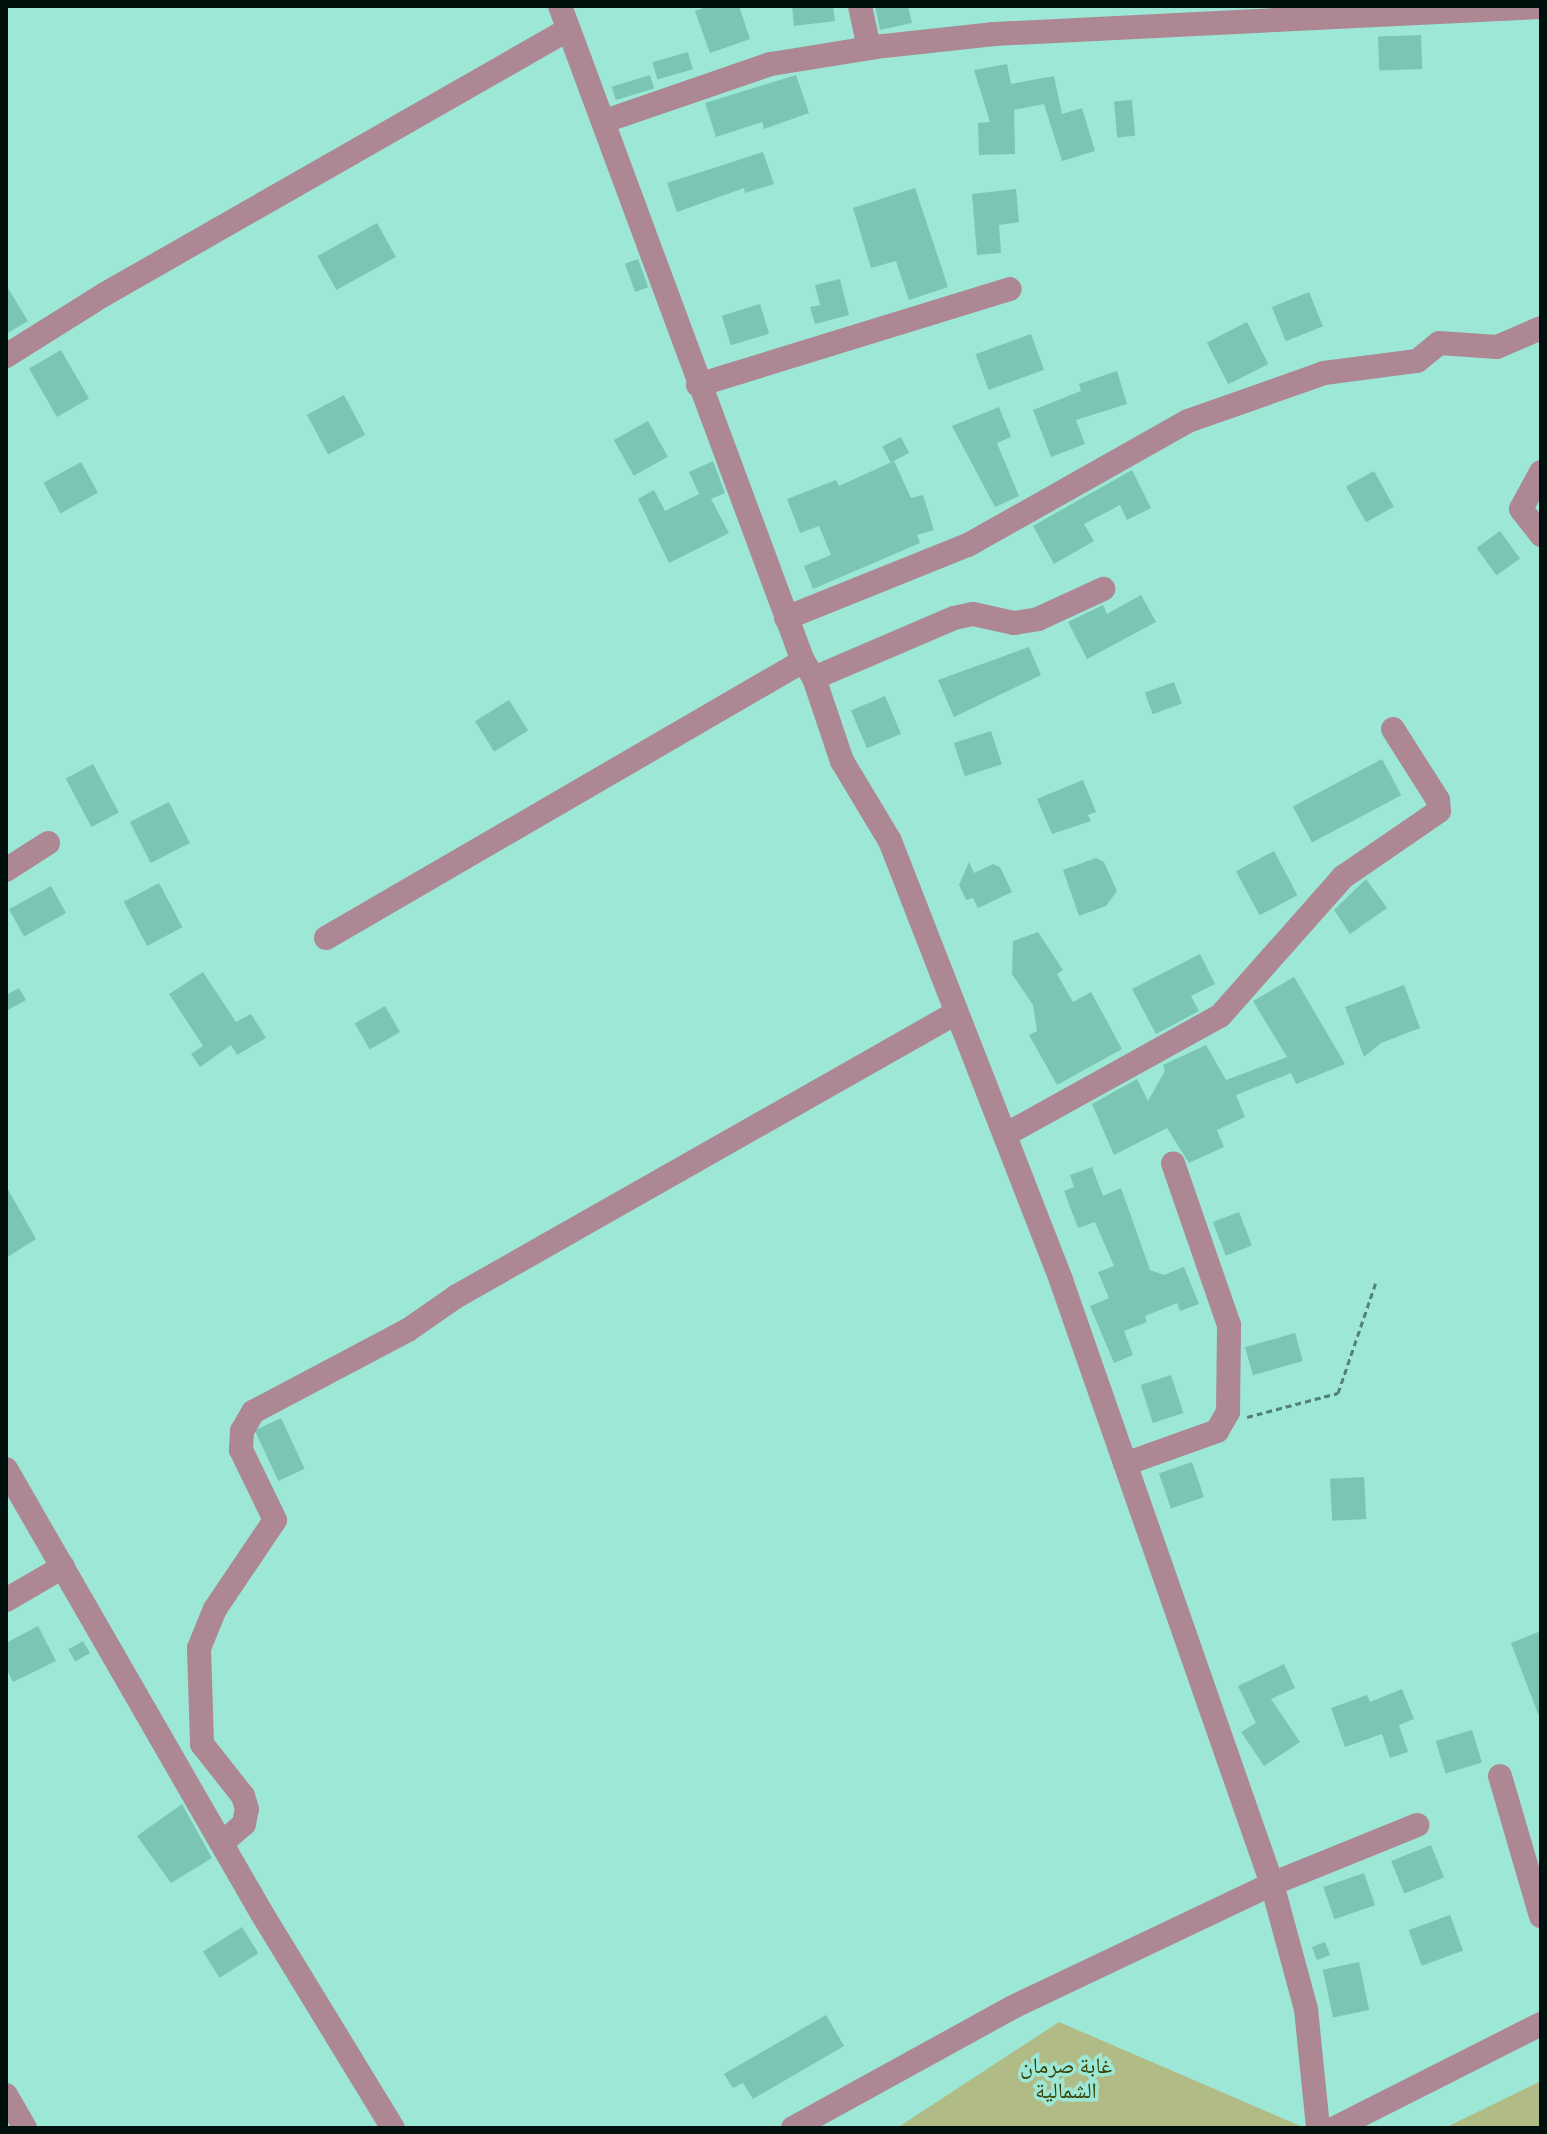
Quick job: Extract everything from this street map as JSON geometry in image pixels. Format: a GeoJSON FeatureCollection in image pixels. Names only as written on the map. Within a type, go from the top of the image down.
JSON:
{"type":"FeatureCollection","features":[{"type":"Feature","properties":{"kind":"street"},"geometry":{"type":"LineString","coordinates":[[560,6],[786,618],[842,761],[890,841],[954,1014],[1005,1135],[1125,1464],[1272,1884],[1306,2009],[1318,2128]]}},
{"type":"Feature","properties":{"kind":"street"},"geometry":{"type":"LineString","coordinates":[[860,6],[869,48]]}},
{"type":"Feature","properties":{"kind":"street"},"geometry":{"type":"LineString","coordinates":[[605,121],[771,64],[869,48],[994,34],[1541,7]]}},
{"type":"Feature","properties":{"kind":"street"},"geometry":{"type":"LineString","coordinates":[[6,356],[105,294],[569,29]]}},
{"type":"Feature","properties":{"kind":"street"},"geometry":{"type":"LineString","coordinates":[[698,385],[1010,289]]}},
{"type":"Feature","properties":{"kind":"street"},"geometry":{"type":"LineString","coordinates":[[786,618],[968,545],[1188,421],[1324,373],[1417,361],[1439,343],[1497,347],[1541,328]]}},
{"type":"Feature","properties":{"kind":"street"},"geometry":{"type":"LineString","coordinates":[[1541,472],[1521,509],[1541,535]]}},
{"type":"Feature","properties":{"kind":"street"},"geometry":{"type":"LineString","coordinates":[[326,938],[808,670],[954,618],[973,614],[1014,623],[1038,619],[1103,589]]}},
{"type":"Feature","properties":{"kind":"street"},"geometry":{"type":"LineString","coordinates":[[1005,1135],[1220,1016],[1343,877],[1439,811],[1438,800],[1393,729]]}},
{"type":"Feature","properties":{"kind":"street"},"geometry":{"type":"LineString","coordinates":[[6,870],[48,843]]}},
{"type":"Feature","properties":{"kind":"street"},"geometry":{"type":"LineString","coordinates":[[222,1843],[244,1824],[247,1809],[243,1796],[202,1744],[199,1648],[215,1609],[275,1520],[241,1450],[242,1431],[253,1412],[408,1330],[457,1296],[954,1014]]}},
{"type":"Feature","properties":{"kind":"street"},"geometry":{"type":"LineString","coordinates":[[1125,1464],[1217,1431],[1224,1423],[1229,1325],[1173,1163]]}},
{"type":"Feature","properties":{"kind":"street"},"geometry":{"type":"LineString","coordinates":[[6,1469],[222,1843],[393,2128]]}},
{"type":"Feature","properties":{"kind":"street"},"geometry":{"type":"LineString","coordinates":[[6,1600],[63,1567]]}},
{"type":"Feature","properties":{"kind":"street"},"geometry":{"type":"LineString","coordinates":[[1500,1776],[1541,1916]]}},
{"type":"Feature","properties":{"kind":"street"},"geometry":{"type":"LineString","coordinates":[[793,2128],[1013,2007],[1272,1884],[1417,1825]]}},
{"type":"Feature","properties":{"kind":"street"},"geometry":{"type":"LineString","coordinates":[[1335,2128],[1541,2024]]}},
{"type":"Feature","properties":{"kind":"street"},"geometry":{"type":"LineString","coordinates":[[6,2095],[25,2128]]}},
{"type":"Feature","properties":{"kind":"path"},"geometry":{"type":"LineString","coordinates":[[1224,1423],[1338,1393],[1376,1282]]}},
{"type":"Feature","properties":{"kind":"green space","name":"غابة صرمان الشمالية"},"geometry":{"type":"Polygon","coordinates":[[[1059,2022],[1305,2128],[897,2128],[1059,2022]]]}},
{"type":"Feature","properties":{"kind":"green space"},"geometry":{"type":"Polygon","coordinates":[[[1541,2081],[1541,2128],[1445,2128],[1541,2081]]]}},
{"type":"Feature","properties":{"kind":"building"},"geometry":{"type":"Polygon","coordinates":[[[710,6],[739,6],[750,39],[710,53],[695,11],[710,6]]]}},
{"type":"Feature","properties":{"kind":"building"},"geometry":{"type":"Polygon","coordinates":[[[792,6],[833,6],[835,21],[794,26],[792,6]]]}},
{"type":"Feature","properties":{"kind":"building"},"geometry":{"type":"Polygon","coordinates":[[[875,6],[908,6],[912,23],[880,30],[875,6]]]}},
{"type":"Feature","properties":{"kind":"building"},"geometry":{"type":"Polygon","coordinates":[[[1421,35],[1422,69],[1379,70],[1378,37],[1421,35]]]}},
{"type":"Feature","properties":{"kind":"building"},"geometry":{"type":"Polygon","coordinates":[[[688,52],[693,69],[657,80],[652,62],[688,52]]]}},
{"type":"Feature","properties":{"kind":"building"},"geometry":{"type":"Polygon","coordinates":[[[1007,64],[1011,84],[1054,76],[1062,114],[1082,108],[1095,151],[1062,161],[1044,104],[1014,110],[1015,154],[979,155],[978,123],[990,122],[974,70],[1007,64]]]}},
{"type":"Feature","properties":{"kind":"building"},"geometry":{"type":"Polygon","coordinates":[[[650,75],[654,88],[616,100],[612,87],[650,75]]]}},
{"type":"Feature","properties":{"kind":"building"},"geometry":{"type":"Polygon","coordinates":[[[796,75],[809,113],[764,129],[762,122],[716,137],[705,103],[796,75]]]}},
{"type":"Feature","properties":{"kind":"building"},"geometry":{"type":"Polygon","coordinates":[[[1132,100],[1135,136],[1117,137],[1114,102],[1132,100]]]}},
{"type":"Feature","properties":{"kind":"building"},"geometry":{"type":"Polygon","coordinates":[[[763,152],[774,184],[745,193],[744,188],[677,212],[667,183],[763,152]]]}},
{"type":"Feature","properties":{"kind":"building"},"geometry":{"type":"Polygon","coordinates":[[[915,188],[948,287],[909,300],[896,261],[871,268],[853,208],[915,188]]]}},
{"type":"Feature","properties":{"kind":"building"},"geometry":{"type":"Polygon","coordinates":[[[1016,189],[1019,222],[999,225],[1001,253],[977,255],[972,194],[1016,189]]]}},
{"type":"Feature","properties":{"kind":"building"},"geometry":{"type":"Polygon","coordinates":[[[377,223],[396,257],[336,290],[318,256],[377,223]]]}},
{"type":"Feature","properties":{"kind":"building"},"geometry":{"type":"Polygon","coordinates":[[[638,259],[648,287],[635,292],[625,264],[638,259]]]}},
{"type":"Feature","properties":{"kind":"building"},"geometry":{"type":"Polygon","coordinates":[[[840,279],[849,315],[815,324],[810,307],[820,305],[815,285],[840,279]]]}},
{"type":"Feature","properties":{"kind":"building"},"geometry":{"type":"Polygon","coordinates":[[[6,285],[28,321],[6,334],[6,285]]]}},
{"type":"Feature","properties":{"kind":"building"},"geometry":{"type":"Polygon","coordinates":[[[1309,292],[1323,326],[1286,341],[1272,307],[1309,292]]]}},
{"type":"Feature","properties":{"kind":"building"},"geometry":{"type":"Polygon","coordinates":[[[760,304],[769,334],[731,345],[722,316],[760,304]]]}},
{"type":"Feature","properties":{"kind":"building"},"geometry":{"type":"Polygon","coordinates":[[[1247,322],[1268,364],[1228,384],[1207,342],[1247,322]]]}},
{"type":"Feature","properties":{"kind":"building"},"geometry":{"type":"Polygon","coordinates":[[[1031,334],[1044,370],[989,390],[976,354],[1031,334]]]}},
{"type":"Feature","properties":{"kind":"building"},"geometry":{"type":"Polygon","coordinates":[[[61,350],[89,398],[57,417],[29,368],[61,350]]]}},
{"type":"Feature","properties":{"kind":"building"},"geometry":{"type":"Polygon","coordinates":[[[1117,371],[1127,404],[1076,420],[1085,444],[1051,457],[1033,410],[1081,391],[1079,384],[1117,371]]]}},
{"type":"Feature","properties":{"kind":"building"},"geometry":{"type":"Polygon","coordinates":[[[344,395],[365,435],[328,454],[307,415],[344,395]]]}},
{"type":"Feature","properties":{"kind":"building"},"geometry":{"type":"Polygon","coordinates":[[[999,407],[1011,437],[997,443],[1019,496],[995,507],[952,426],[999,407]]]}},
{"type":"Feature","properties":{"kind":"building"},"geometry":{"type":"Polygon","coordinates":[[[648,421],[668,457],[634,476],[614,440],[648,421]]]}},
{"type":"Feature","properties":{"kind":"building"},"geometry":{"type":"Polygon","coordinates":[[[901,437],[909,453],[890,463],[882,447],[901,437]]]}},
{"type":"Feature","properties":{"kind":"building"},"geometry":{"type":"Polygon","coordinates":[[[713,461],[725,493],[711,499],[729,533],[669,563],[638,499],[654,490],[665,511],[699,494],[689,472],[713,461]]]}},
{"type":"Feature","properties":{"kind":"building"},"geometry":{"type":"Polygon","coordinates":[[[894,461],[911,498],[923,495],[934,530],[917,535],[920,543],[813,589],[804,566],[831,555],[819,526],[800,533],[787,499],[836,480],[839,486],[894,461]]]}},
{"type":"Feature","properties":{"kind":"building"},"geometry":{"type":"Polygon","coordinates":[[[81,462],[98,493],[60,513],[43,483],[81,462]]]}},
{"type":"Feature","properties":{"kind":"building"},"geometry":{"type":"Polygon","coordinates":[[[1132,470],[1151,508],[1127,520],[1120,505],[1084,524],[1094,541],[1054,564],[1033,526],[1132,470]]]}},
{"type":"Feature","properties":{"kind":"building"},"geometry":{"type":"Polygon","coordinates":[[[1374,471],[1394,507],[1366,522],[1346,487],[1374,471]]]}},
{"type":"Feature","properties":{"kind":"building"},"geometry":{"type":"Polygon","coordinates":[[[1500,531],[1520,559],[1497,576],[1477,548],[1500,531]]]}},
{"type":"Feature","properties":{"kind":"building"},"geometry":{"type":"Polygon","coordinates":[[[1141,595],[1156,622],[1087,659],[1068,622],[1103,605],[1107,614],[1141,595]]]}},
{"type":"Feature","properties":{"kind":"building"},"geometry":{"type":"Polygon","coordinates":[[[1029,647],[1041,675],[954,717],[938,680],[1029,647]]]}},
{"type":"Feature","properties":{"kind":"building"},"geometry":{"type":"Polygon","coordinates":[[[1174,682],[1182,704],[1153,714],[1145,693],[1174,682]]]}},
{"type":"Feature","properties":{"kind":"building"},"geometry":{"type":"Polygon","coordinates":[[[885,696],[901,734],[867,748],[851,710],[885,696]]]}},
{"type":"Feature","properties":{"kind":"building"},"geometry":{"type":"Polygon","coordinates":[[[509,700],[528,731],[494,752],[475,721],[509,700]]]}},
{"type":"Feature","properties":{"kind":"building"},"geometry":{"type":"Polygon","coordinates":[[[991,731],[1002,764],[965,776],[954,743],[991,731]]]}},
{"type":"Feature","properties":{"kind":"building"},"geometry":{"type":"Polygon","coordinates":[[[1382,759],[1401,795],[1312,843],[1293,806],[1382,759]]]}},
{"type":"Feature","properties":{"kind":"building"},"geometry":{"type":"Polygon","coordinates":[[[93,764],[119,813],[91,827],[66,779],[93,764]]]}},
{"type":"Feature","properties":{"kind":"building"},"geometry":{"type":"Polygon","coordinates":[[[1083,780],[1096,812],[1088,815],[1091,821],[1052,834],[1037,799],[1083,780]]]}},
{"type":"Feature","properties":{"kind":"building"},"geometry":{"type":"Polygon","coordinates":[[[169,802],[190,843],[151,863],[130,822],[169,802]]]}},
{"type":"Feature","properties":{"kind":"building"},"geometry":{"type":"Polygon","coordinates":[[[1274,851],[1297,895],[1260,915],[1236,871],[1274,851]]]}},
{"type":"Feature","properties":{"kind":"building"},"geometry":{"type":"Polygon","coordinates":[[[1096,858],[1104,862],[1117,891],[1106,906],[1079,916],[1063,870],[1096,858]]]}},
{"type":"Feature","properties":{"kind":"building"},"geometry":{"type":"Polygon","coordinates":[[[969,862],[974,873],[993,864],[1000,867],[1012,892],[978,908],[973,898],[966,900],[959,885],[969,862]]]}},
{"type":"Feature","properties":{"kind":"building"},"geometry":{"type":"Polygon","coordinates":[[[1366,879],[1387,908],[1350,934],[1334,910],[1366,879]]]}},
{"type":"Feature","properties":{"kind":"building"},"geometry":{"type":"Polygon","coordinates":[[[159,883],[182,927],[147,946],[124,902],[159,883]]]}},
{"type":"Feature","properties":{"kind":"building"},"geometry":{"type":"Polygon","coordinates":[[[51,886],[66,913],[24,936],[9,909],[51,886]]]}},
{"type":"Feature","properties":{"kind":"building"},"geometry":{"type":"Polygon","coordinates":[[[1038,932],[1063,970],[1057,974],[1073,1002],[1091,992],[1122,1049],[1057,1085],[1029,1035],[1037,1031],[1033,1005],[1012,974],[1013,941],[1038,932]]]}},
{"type":"Feature","properties":{"kind":"building"},"geometry":{"type":"Polygon","coordinates":[[[1200,954],[1215,984],[1191,996],[1199,1011],[1156,1034],[1132,989],[1200,954]]]}},
{"type":"Feature","properties":{"kind":"building"},"geometry":{"type":"Polygon","coordinates":[[[203,972],[236,1022],[251,1014],[266,1038],[237,1055],[231,1045],[200,1067],[191,1054],[203,1046],[169,994],[203,972]]]}},
{"type":"Feature","properties":{"kind":"building"},"geometry":{"type":"Polygon","coordinates":[[[1294,977],[1345,1064],[1296,1084],[1291,1073],[1236,1095],[1245,1117],[1217,1130],[1224,1147],[1189,1163],[1167,1128],[1114,1155],[1092,1104],[1137,1079],[1148,1101],[1165,1071],[1163,1065],[1206,1045],[1226,1080],[1287,1057],[1253,1001],[1294,977]]]}},
{"type":"Feature","properties":{"kind":"building"},"geometry":{"type":"Polygon","coordinates":[[[1404,985],[1420,1028],[1381,1043],[1364,1057],[1345,1007],[1404,985]]]}},
{"type":"Feature","properties":{"kind":"building"},"geometry":{"type":"Polygon","coordinates":[[[19,988],[26,1000],[6,1011],[6,995],[19,988]]]}},
{"type":"Feature","properties":{"kind":"building"},"geometry":{"type":"Polygon","coordinates":[[[385,1006],[400,1032],[370,1049],[355,1024],[385,1006]]]}},
{"type":"Feature","properties":{"kind":"building"},"geometry":{"type":"Polygon","coordinates":[[[1092,1167],[1103,1196],[1121,1188],[1150,1270],[1164,1275],[1184,1267],[1199,1304],[1180,1311],[1177,1303],[1145,1316],[1147,1322],[1124,1331],[1133,1355],[1114,1363],[1090,1306],[1109,1298],[1098,1272],[1114,1266],[1095,1222],[1078,1228],[1064,1191],[1074,1187],[1070,1175],[1092,1167]]]}},
{"type":"Feature","properties":{"kind":"building"},"geometry":{"type":"Polygon","coordinates":[[[6,1186],[36,1239],[6,1258],[6,1186]]]}},
{"type":"Feature","properties":{"kind":"building"},"geometry":{"type":"Polygon","coordinates":[[[1239,1212],[1252,1246],[1226,1256],[1213,1222],[1239,1212]]]}},
{"type":"Feature","properties":{"kind":"building"},"geometry":{"type":"Polygon","coordinates":[[[1295,1333],[1303,1361],[1253,1375],[1245,1347],[1295,1333]]]}},
{"type":"Feature","properties":{"kind":"building"},"geometry":{"type":"Polygon","coordinates":[[[1171,1375],[1183,1413],[1153,1423],[1141,1385],[1171,1375]]]}},
{"type":"Feature","properties":{"kind":"building"},"geometry":{"type":"Polygon","coordinates":[[[281,1418],[305,1469],[278,1481],[255,1430],[281,1418]]]}},
{"type":"Feature","properties":{"kind":"building"},"geometry":{"type":"Polygon","coordinates":[[[1192,1462],[1204,1497],[1171,1508],[1159,1473],[1192,1462]]]}},
{"type":"Feature","properties":{"kind":"building"},"geometry":{"type":"Polygon","coordinates":[[[1364,1477],[1366,1519],[1332,1521],[1330,1479],[1364,1477]]]}},
{"type":"Feature","properties":{"kind":"building"},"geometry":{"type":"Polygon","coordinates":[[[38,1626],[56,1661],[13,1682],[6,1668],[6,1643],[38,1626]]]}},
{"type":"Feature","properties":{"kind":"building"},"geometry":{"type":"Polygon","coordinates":[[[1541,1631],[1541,1718],[1540,1719],[1511,1643],[1541,1631]]]}},
{"type":"Feature","properties":{"kind":"building"},"geometry":{"type":"Polygon","coordinates":[[[83,1641],[90,1653],[75,1662],[68,1650],[83,1641]]]}},
{"type":"Feature","properties":{"kind":"building"},"geometry":{"type":"Polygon","coordinates":[[[1284,1664],[1295,1688],[1271,1699],[1300,1742],[1264,1766],[1241,1732],[1256,1723],[1238,1686],[1284,1664]]]}},
{"type":"Feature","properties":{"kind":"building"},"geometry":{"type":"Polygon","coordinates":[[[1402,1689],[1414,1719],[1399,1725],[1408,1752],[1390,1758],[1382,1734],[1345,1747],[1331,1708],[1367,1695],[1370,1702],[1402,1689]]]}},
{"type":"Feature","properties":{"kind":"building"},"geometry":{"type":"Polygon","coordinates":[[[1472,1730],[1482,1763],[1446,1774],[1436,1741],[1472,1730]]]}},
{"type":"Feature","properties":{"kind":"building"},"geometry":{"type":"Polygon","coordinates":[[[182,1804],[212,1858],[171,1883],[137,1836],[182,1804]]]}},
{"type":"Feature","properties":{"kind":"building"},"geometry":{"type":"Polygon","coordinates":[[[1431,1845],[1444,1877],[1404,1894],[1391,1861],[1431,1845]]]}},
{"type":"Feature","properties":{"kind":"building"},"geometry":{"type":"Polygon","coordinates":[[[1364,1873],[1375,1905],[1334,1919],[1323,1887],[1364,1873]]]}},
{"type":"Feature","properties":{"kind":"building"},"geometry":{"type":"Polygon","coordinates":[[[1450,1915],[1463,1951],[1422,1966],[1409,1930],[1450,1915]]]}},
{"type":"Feature","properties":{"kind":"building"},"geometry":{"type":"Polygon","coordinates":[[[242,1927],[258,1953],[219,1978],[203,1951],[242,1927]]]}},
{"type":"Feature","properties":{"kind":"building"},"geometry":{"type":"Polygon","coordinates":[[[1325,1942],[1330,1955],[1317,1960],[1312,1947],[1325,1942]]]}},
{"type":"Feature","properties":{"kind":"building"},"geometry":{"type":"Polygon","coordinates":[[[1359,1962],[1369,2010],[1333,2018],[1323,1970],[1359,1962]]]}},
{"type":"Feature","properties":{"kind":"building"},"geometry":{"type":"Polygon","coordinates":[[[826,2015],[844,2046],[753,2099],[743,2083],[733,2088],[724,2074],[826,2015]]]}}]}
